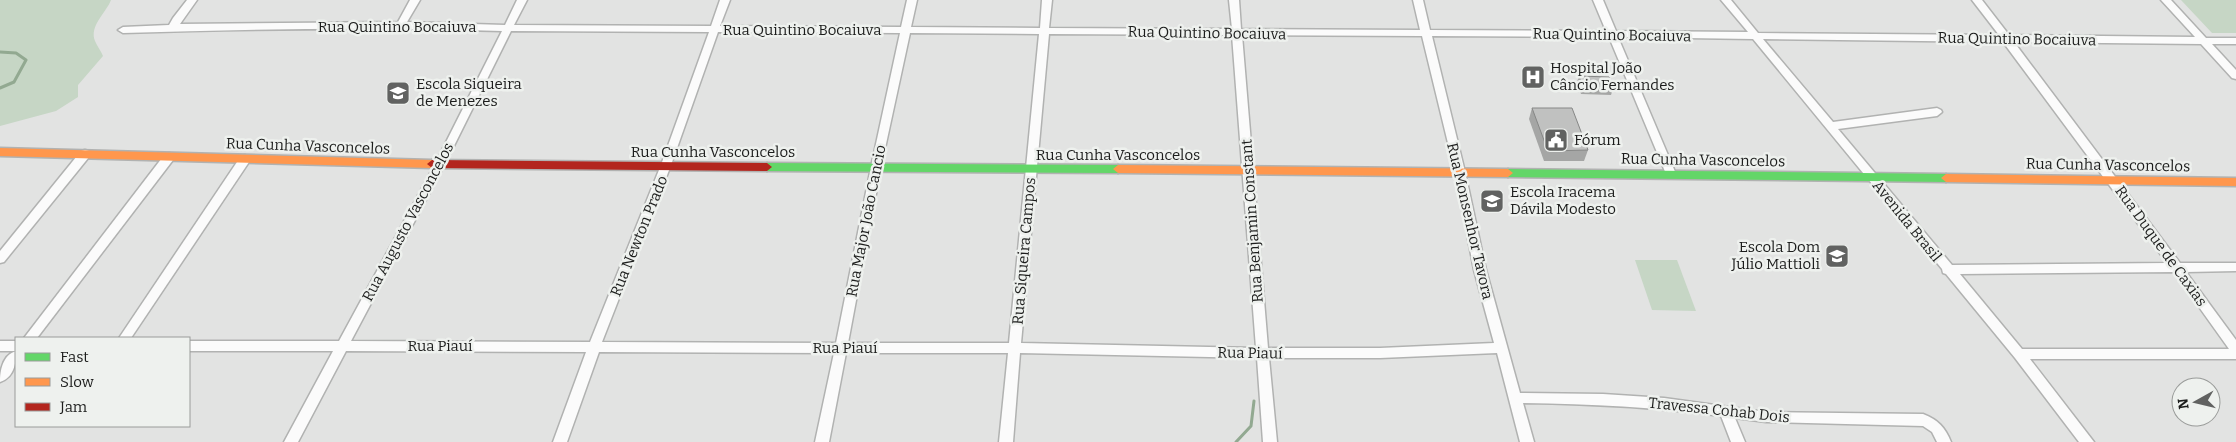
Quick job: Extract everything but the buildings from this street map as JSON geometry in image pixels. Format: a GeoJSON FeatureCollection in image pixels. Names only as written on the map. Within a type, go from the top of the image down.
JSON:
{"type":"FeatureCollection","features":[{"type":"Feature","properties":{"kind":"street"},"geometry":{"type":"LineString","coordinates":[[176,27],[176,20],[192,0]]}},
{"type":"Feature","properties":{"kind":"street"},"geometry":{"type":"LineString","coordinates":[[402,25],[414,0]]}},
{"type":"Feature","properties":{"kind":"street","name":"Rua Augusto Vasconcelos"},"geometry":{"type":"LineString","coordinates":[[291,442],[440,164],[510,28],[522,0]]}},
{"type":"Feature","properties":{"kind":"street","name":"Rua Newton Prado"},"geometry":{"type":"LineString","coordinates":[[560,442],[595,346],[666,165],[725,0]]}},
{"type":"Feature","properties":{"kind":"street","name":"Rua Major João Cancio"},"geometry":{"type":"LineString","coordinates":[[822,442],[876,168],[912,0]]}},
{"type":"Feature","properties":{"kind":"street","name":"Rua Siqueira Campos"},"geometry":{"type":"LineString","coordinates":[[1006,442],[1047,0]]}},
{"type":"Feature","properties":{"kind":"street","name":"Rua Benjamin Constant"},"geometry":{"type":"LineString","coordinates":[[1234,0],[1249,170],[1261,353],[1270,442]]}},
{"type":"Feature","properties":{"kind":"street","name":"Rua Monsenhor Tavora"},"geometry":{"type":"LineString","coordinates":[[1418,0],[1460,172],[1480,270],[1526,442]]}},
{"type":"Feature","properties":{"kind":"street"},"geometry":{"type":"LineString","coordinates":[[1598,0],[1671,174]]}},
{"type":"Feature","properties":{"kind":"street","name":"Avenida Brasil"},"geometry":{"type":"LineString","coordinates":[[1726,0],[1947,270],[2019,354],[2087,442]]}},
{"type":"Feature","properties":{"kind":"street","name":"Rua Duque de Caxias"},"geometry":{"type":"LineString","coordinates":[[1977,0],[2113,180],[2236,348]]}},
{"type":"Feature","properties":{"kind":"street"},"geometry":{"type":"LineString","coordinates":[[2166,0],[2236,76]]}},
{"type":"Feature","properties":{"kind":"street","name":"Rua Quintino Bocaiuva"},"geometry":{"type":"LineString","coordinates":[[123,30],[176,27],[402,25],[714,30],[1613,34],[2236,41]]}},
{"type":"Feature","properties":{"kind":"street"},"geometry":{"type":"LineString","coordinates":[[1830,126],[1936,112]]}},
{"type":"Feature","properties":{"kind":"street","name":"Rua Cunha Vasconcelos"},"geometry":{"type":"LineString","coordinates":[[0,152],[440,164],[1871,176],[2236,182]]}},
{"type":"Feature","properties":{"kind":"street"},"geometry":{"type":"LineString","coordinates":[[0,259],[85,154]]}},
{"type":"Feature","properties":{"kind":"street"},"geometry":{"type":"LineString","coordinates":[[31,337],[169,157]]}},
{"type":"Feature","properties":{"kind":"street"},"geometry":{"type":"LineString","coordinates":[[126,337],[245,159]]}},
{"type":"Feature","properties":{"kind":"street"},"geometry":{"type":"LineString","coordinates":[[1947,270],[2236,267]]}},
{"type":"Feature","properties":{"kind":"street"},"geometry":{"type":"LineString","coordinates":[[0,346],[15,346]]}},
{"type":"Feature","properties":{"kind":"street","name":"Rua Piauí"},"geometry":{"type":"LineString","coordinates":[[190,346],[1016,348],[1261,353],[1501,348]]}},
{"type":"Feature","properties":{"kind":"street"},"geometry":{"type":"LineString","coordinates":[[2019,354],[2236,354]]}},
{"type":"Feature","properties":{"kind":"street"},"geometry":{"type":"LineString","coordinates":[[0,377],[15,357]]}},
{"type":"Feature","properties":{"kind":"street","name":"Travessa Cohab Dois"},"geometry":{"type":"LineString","coordinates":[[1515,398],[1603,398],[1664,403],[1766,417],[1923,420],[1930,422],[1938,430],[1944,442]]}},
{"type":"Feature","properties":{"kind":"street"},"geometry":{"type":"LineString","coordinates":[[1726,413],[1738,442]]}},
{"type":"Feature","properties":{"kind":"green space"},"geometry":{"type":"Polygon","coordinates":[[[0,0],[111,0],[94,30],[95,41],[103,56],[78,85],[78,97],[56,111],[0,126],[0,0]]]}},
{"type":"Feature","properties":{"kind":"green space"},"geometry":{"type":"Polygon","coordinates":[[[2181,0],[2236,0],[2236,33],[2212,33],[2181,0]]]}},
{"type":"Feature","properties":{"kind":"green space"},"geometry":{"type":"Polygon","coordinates":[[[1635,260],[1677,260],[1696,311],[1652,310],[1635,260]]]}},
{"type":"Feature","properties":{"kind":"waterway"},"geometry":{"type":"LineString","coordinates":[[0,52],[16,53],[26,60],[14,82],[0,88]]}},
{"type":"Feature","properties":{"kind":"waterway"},"geometry":{"type":"LineString","coordinates":[[1236,442],[1251,426],[1254,401]]}},
{"type":"Feature","properties":{"kind":"traffic: fast"},"geometry":{"type":"LineString","coordinates":[[767,167],[1118,169]]}},
{"type":"Feature","properties":{"kind":"traffic: fast"},"geometry":{"type":"LineString","coordinates":[[1508,173],[1946,178]]}},
{"type":"Feature","properties":{"kind":"traffic: slow"},"geometry":{"type":"LineString","coordinates":[[0,152],[432,164]]}},
{"type":"Feature","properties":{"kind":"traffic: slow"},"geometry":{"type":"LineString","coordinates":[[1118,169],[1508,173]]}},
{"type":"Feature","properties":{"kind":"traffic: slow"},"geometry":{"type":"LineString","coordinates":[[1946,178],[2236,182]]}},
{"type":"Feature","properties":{"kind":"traffic: jam"},"geometry":{"type":"LineString","coordinates":[[432,164],[767,167]]}},
{"type":"Feature","properties":{"kind":"place","name":"Hospital João Câncio Fernandes"},"geometry":{"type":"Point","coordinates":[1533,77]}},
{"type":"Feature","properties":{"kind":"place","name":"Escola Siqueira de Menezes"},"geometry":{"type":"Point","coordinates":[398,93]}},
{"type":"Feature","properties":{"kind":"place","name":"Fórum"},"geometry":{"type":"Point","coordinates":[1556,140]}},
{"type":"Feature","properties":{"kind":"place","name":"Escola Iracema Dávila Modesto"},"geometry":{"type":"Point","coordinates":[1492,201]}},
{"type":"Feature","properties":{"kind":"place","name":"Escola Dom Júlio Mattioli"},"geometry":{"type":"Point","coordinates":[1837,256]}}]}
